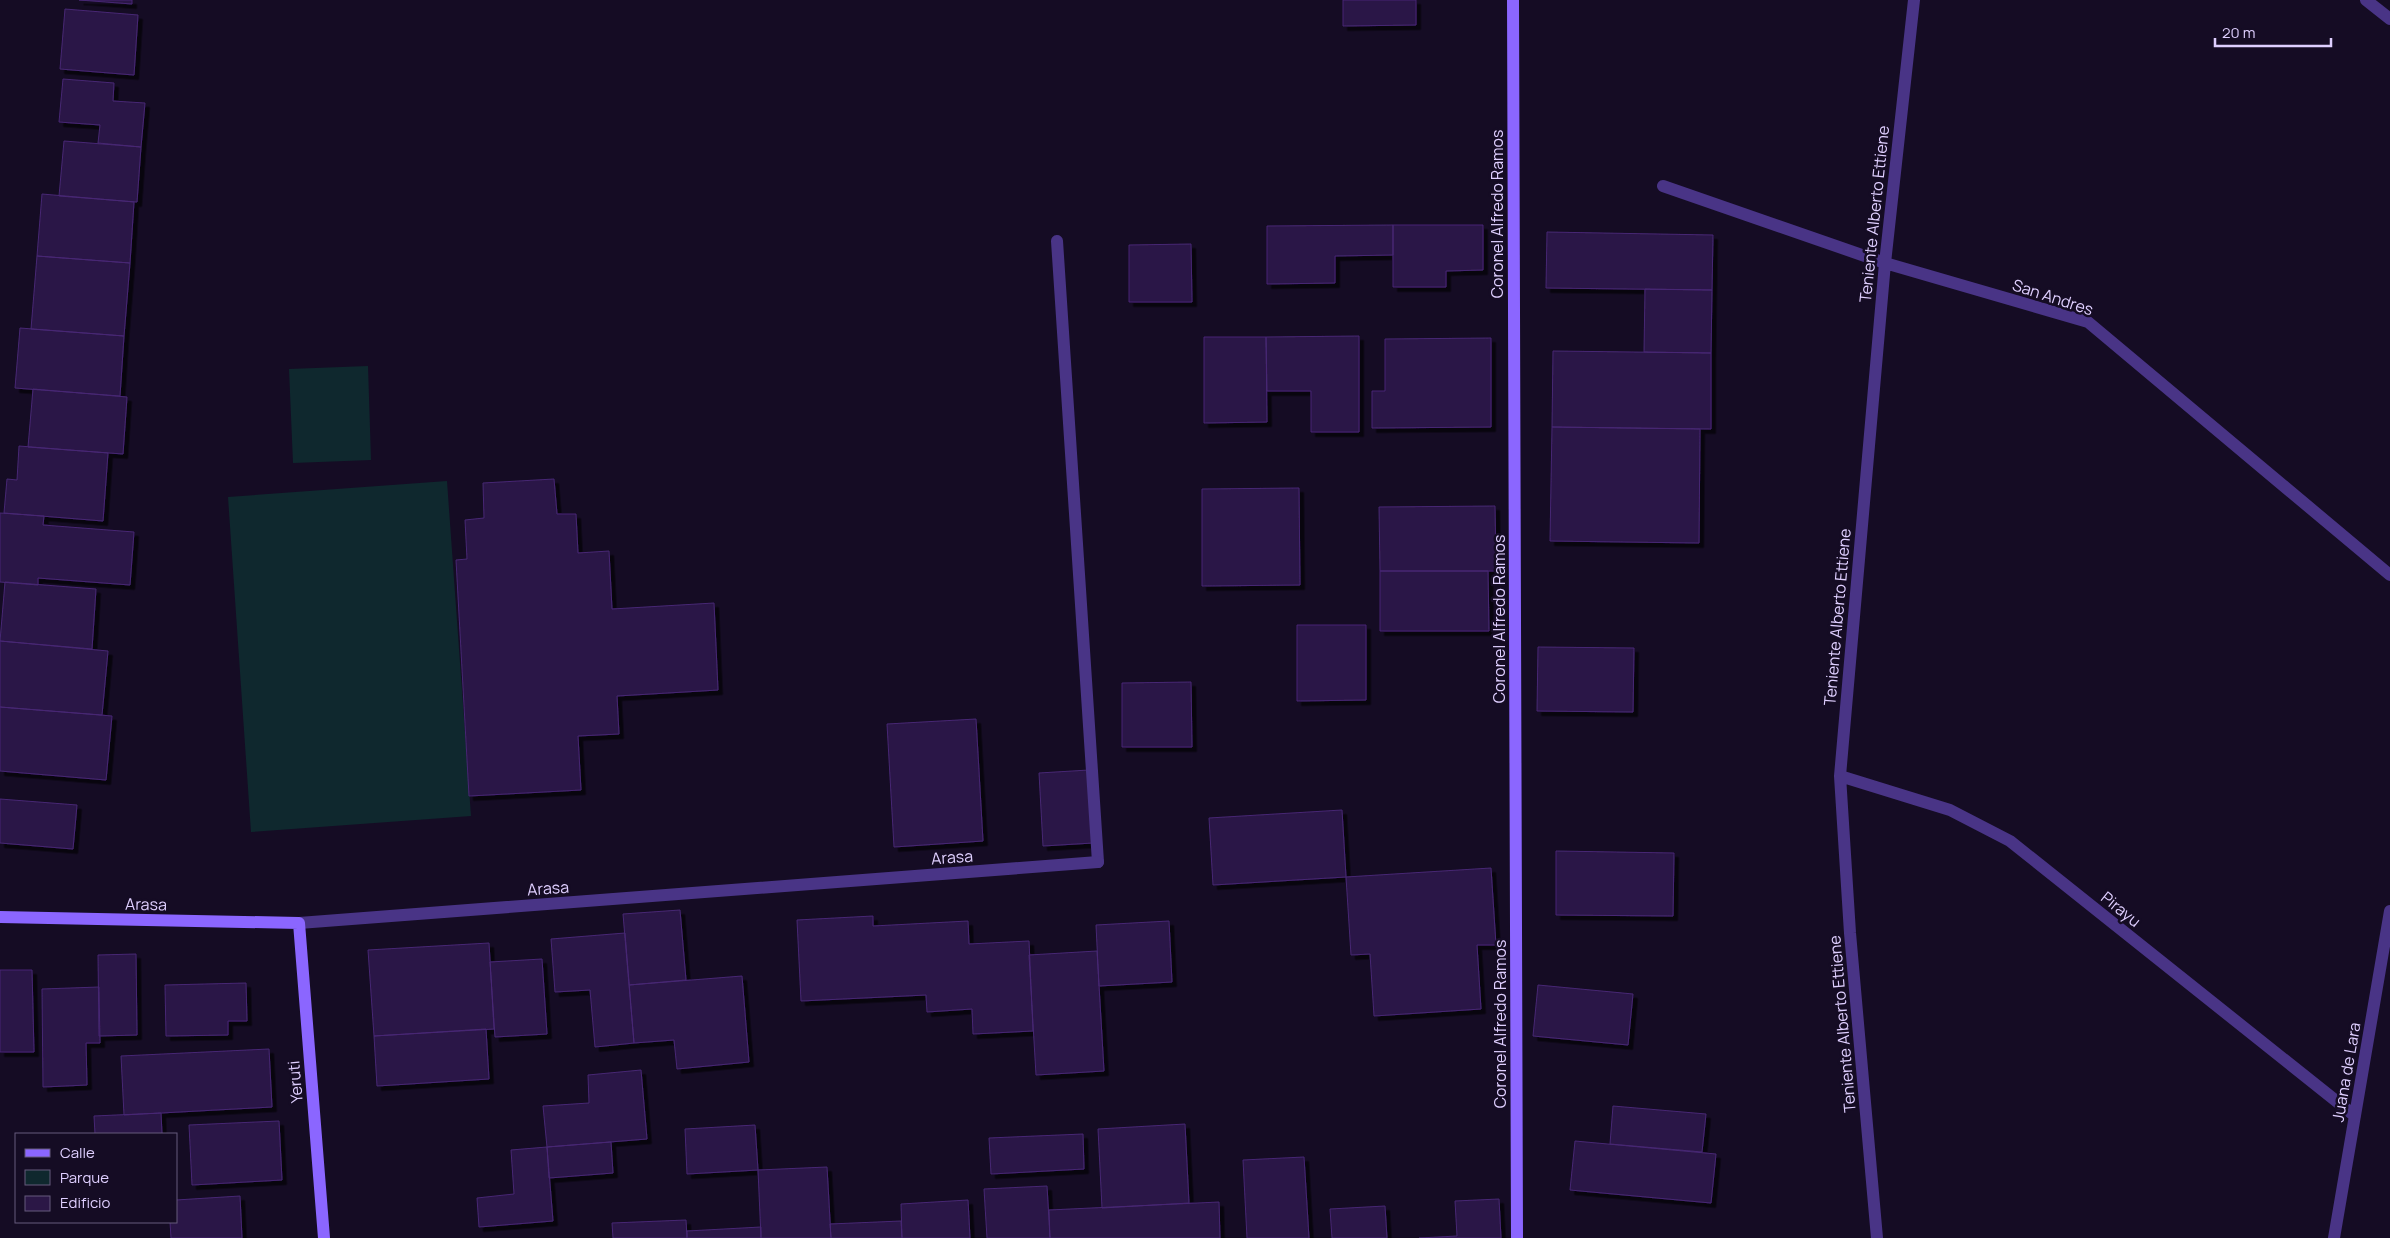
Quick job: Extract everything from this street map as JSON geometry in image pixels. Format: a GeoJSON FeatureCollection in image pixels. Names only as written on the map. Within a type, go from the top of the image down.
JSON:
{"type":"FeatureCollection","features":[{"type":"Feature","properties":{"kind":"main road","name":"Coronel Alfredo Ramos"},"geometry":{"type":"LineString","coordinates":[[1513,0],[1517,1238]]}},
{"type":"Feature","properties":{"kind":"main road","name":"Arasa"},"geometry":{"type":"LineString","coordinates":[[0,917],[299,923]]}},
{"type":"Feature","properties":{"kind":"main road","name":"Yeruti"},"geometry":{"type":"LineString","coordinates":[[299,923],[324,1238]]}},
{"type":"Feature","properties":{"kind":"street","name":"Teniente Alberto Ettiene"},"geometry":{"type":"LineString","coordinates":[[1877,1238],[1850,933],[1840,776],[1885,264],[1914,0]]}},
{"type":"Feature","properties":{"kind":"street"},"geometry":{"type":"LineString","coordinates":[[2366,0],[2390,19]]}},
{"type":"Feature","properties":{"kind":"street","name":"San Andres"},"geometry":{"type":"LineString","coordinates":[[1663,186],[1885,264],[2088,322],[2390,575]]}},
{"type":"Feature","properties":{"kind":"street","name":"Arasa"},"geometry":{"type":"LineString","coordinates":[[299,923],[1098,862],[1057,241]]}},
{"type":"Feature","properties":{"kind":"street","name":"Pirayu"},"geometry":{"type":"LineString","coordinates":[[1840,776],[1950,810],[2010,842],[2355,1116]]}},
{"type":"Feature","properties":{"kind":"street","name":"Juana de Lara"},"geometry":{"type":"LineString","coordinates":[[2334,1238],[2390,911]]}},
{"type":"Feature","properties":{"kind":"green space"},"geometry":{"type":"Polygon","coordinates":[[[368,366],[371,460],[293,463],[289,369],[368,366]]]}},
{"type":"Feature","properties":{"kind":"green space"},"geometry":{"type":"Polygon","coordinates":[[[447,481],[471,816],[251,832],[228,497],[447,481]]]}},
{"type":"Feature","properties":{"kind":"building"},"geometry":{"type":"Polygon","coordinates":[[[79,0],[132,0],[132,4],[79,0]]]}},
{"type":"Feature","properties":{"kind":"building"},"geometry":{"type":"Polygon","coordinates":[[[1343,0],[1416,0],[1416,25],[1343,26],[1343,0]]]}},
{"type":"Feature","properties":{"kind":"building"},"geometry":{"type":"Polygon","coordinates":[[[65,9],[138,15],[134,75],[60,69],[65,9]]]}},
{"type":"Feature","properties":{"kind":"building"},"geometry":{"type":"Polygon","coordinates":[[[63,79],[114,83],[113,101],[145,103],[141,147],[98,143],[100,125],[59,122],[63,79]]]}},
{"type":"Feature","properties":{"kind":"building"},"geometry":{"type":"Polygon","coordinates":[[[64,141],[141,147],[137,202],[59,196],[64,141]]]}},
{"type":"Feature","properties":{"kind":"building"},"geometry":{"type":"Polygon","coordinates":[[[42,194],[134,202],[130,263],[37,256],[42,194]]]}},
{"type":"Feature","properties":{"kind":"building"},"geometry":{"type":"Polygon","coordinates":[[[1393,225],[1483,225],[1483,270],[1446,271],[1446,287],[1393,287],[1393,225]]]}},
{"type":"Feature","properties":{"kind":"building"},"geometry":{"type":"Polygon","coordinates":[[[1393,225],[1393,255],[1335,256],[1335,283],[1267,284],[1267,226],[1393,225]]]}},
{"type":"Feature","properties":{"kind":"building"},"geometry":{"type":"Polygon","coordinates":[[[1547,232],[1713,235],[1712,290],[1546,288],[1547,232]]]}},
{"type":"Feature","properties":{"kind":"building"},"geometry":{"type":"Polygon","coordinates":[[[1191,244],[1192,302],[1129,302],[1129,245],[1191,244]]]}},
{"type":"Feature","properties":{"kind":"building"},"geometry":{"type":"Polygon","coordinates":[[[37,256],[130,263],[124,336],[31,329],[37,256]]]}},
{"type":"Feature","properties":{"kind":"building"},"geometry":{"type":"Polygon","coordinates":[[[1645,289],[1712,290],[1711,353],[1644,352],[1645,289]]]}},
{"type":"Feature","properties":{"kind":"building"},"geometry":{"type":"Polygon","coordinates":[[[20,328],[124,336],[120,396],[15,388],[20,328]]]}},
{"type":"Feature","properties":{"kind":"building"},"geometry":{"type":"Polygon","coordinates":[[[1359,336],[1359,432],[1311,432],[1311,391],[1267,391],[1266,337],[1359,336]]]}},
{"type":"Feature","properties":{"kind":"building"},"geometry":{"type":"Polygon","coordinates":[[[1204,337],[1266,337],[1267,422],[1204,423],[1204,337]]]}},
{"type":"Feature","properties":{"kind":"building"},"geometry":{"type":"Polygon","coordinates":[[[1491,338],[1491,427],[1372,428],[1372,391],[1385,391],[1385,339],[1491,338]]]}},
{"type":"Feature","properties":{"kind":"building"},"geometry":{"type":"Polygon","coordinates":[[[1553,351],[1711,353],[1711,429],[1552,427],[1553,351]]]}},
{"type":"Feature","properties":{"kind":"building"},"geometry":{"type":"Polygon","coordinates":[[[33,389],[127,397],[123,454],[28,447],[33,389]]]}},
{"type":"Feature","properties":{"kind":"building"},"geometry":{"type":"Polygon","coordinates":[[[1552,427],[1700,429],[1699,543],[1550,541],[1552,427]]]}},
{"type":"Feature","properties":{"kind":"building"},"geometry":{"type":"Polygon","coordinates":[[[19,446],[108,453],[103,521],[4,513],[7,479],[17,480],[19,446]]]}},
{"type":"Feature","properties":{"kind":"building"},"geometry":{"type":"Polygon","coordinates":[[[554,479],[557,514],[576,514],[578,553],[609,551],[612,609],[714,603],[718,690],[617,696],[619,734],[578,736],[581,790],[469,796],[456,560],[467,559],[465,520],[484,518],[483,483],[554,479]]]}},
{"type":"Feature","properties":{"kind":"building"},"geometry":{"type":"Polygon","coordinates":[[[1299,488],[1300,585],[1202,586],[1202,489],[1299,488]]]}},
{"type":"Feature","properties":{"kind":"building"},"geometry":{"type":"Polygon","coordinates":[[[1495,506],[1496,571],[1380,571],[1379,507],[1495,506]]]}},
{"type":"Feature","properties":{"kind":"building"},"geometry":{"type":"Polygon","coordinates":[[[0,513],[44,516],[43,525],[134,532],[130,585],[38,578],[38,585],[0,582],[0,513]]]}},
{"type":"Feature","properties":{"kind":"building"},"geometry":{"type":"Polygon","coordinates":[[[1380,571],[1488,571],[1489,631],[1380,631],[1380,571]]]}},
{"type":"Feature","properties":{"kind":"building"},"geometry":{"type":"Polygon","coordinates":[[[5,582],[96,589],[92,649],[0,641],[5,582]]]}},
{"type":"Feature","properties":{"kind":"building"},"geometry":{"type":"Polygon","coordinates":[[[1297,625],[1366,625],[1366,700],[1297,701],[1297,625]]]}},
{"type":"Feature","properties":{"kind":"building"},"geometry":{"type":"Polygon","coordinates":[[[0,641],[108,651],[102,715],[0,707],[0,641]]]}},
{"type":"Feature","properties":{"kind":"building"},"geometry":{"type":"Polygon","coordinates":[[[1538,647],[1634,648],[1633,712],[1537,711],[1538,647]]]}},
{"type":"Feature","properties":{"kind":"building"},"geometry":{"type":"Polygon","coordinates":[[[1191,682],[1192,747],[1122,747],[1122,683],[1191,682]]]}},
{"type":"Feature","properties":{"kind":"building"},"geometry":{"type":"Polygon","coordinates":[[[0,707],[112,716],[106,780],[0,771],[0,707]]]}},
{"type":"Feature","properties":{"kind":"building"},"geometry":{"type":"Polygon","coordinates":[[[976,719],[983,841],[894,847],[887,724],[976,719]]]}},
{"type":"Feature","properties":{"kind":"building"},"geometry":{"type":"Polygon","coordinates":[[[1089,770],[1093,843],[1043,846],[1039,773],[1089,770]]]}},
{"type":"Feature","properties":{"kind":"building"},"geometry":{"type":"Polygon","coordinates":[[[0,799],[77,805],[73,849],[0,843],[0,799]]]}},
{"type":"Feature","properties":{"kind":"building"},"geometry":{"type":"Polygon","coordinates":[[[1342,810],[1346,877],[1213,885],[1209,818],[1342,810]]]}},
{"type":"Feature","properties":{"kind":"building"},"geometry":{"type":"Polygon","coordinates":[[[1556,851],[1674,853],[1673,916],[1556,915],[1556,851]]]}},
{"type":"Feature","properties":{"kind":"building"},"geometry":{"type":"Polygon","coordinates":[[[1491,868],[1496,945],[1477,945],[1481,1009],[1374,1016],[1370,954],[1351,955],[1346,877],[1491,868]]]}},
{"type":"Feature","properties":{"kind":"building"},"geometry":{"type":"Polygon","coordinates":[[[680,910],[686,980],[629,985],[623,914],[680,910]]]}},
{"type":"Feature","properties":{"kind":"building"},"geometry":{"type":"Polygon","coordinates":[[[873,916],[873,926],[968,921],[969,944],[1029,941],[1033,1031],[973,1034],[972,1009],[927,1012],[926,995],[801,1001],[797,920],[873,916]]]}},
{"type":"Feature","properties":{"kind":"building"},"geometry":{"type":"Polygon","coordinates":[[[1169,921],[1172,982],[1099,986],[1096,925],[1169,921]]]}},
{"type":"Feature","properties":{"kind":"building"},"geometry":{"type":"Polygon","coordinates":[[[625,933],[634,1043],[595,1047],[590,990],[555,992],[551,939],[625,933]]]}},
{"type":"Feature","properties":{"kind":"building"},"geometry":{"type":"Polygon","coordinates":[[[489,943],[494,1029],[374,1036],[368,950],[489,943]]]}},
{"type":"Feature","properties":{"kind":"building"},"geometry":{"type":"Polygon","coordinates":[[[1097,951],[1104,1071],[1036,1075],[1029,955],[1097,951]]]}},
{"type":"Feature","properties":{"kind":"building"},"geometry":{"type":"Polygon","coordinates":[[[136,954],[137,1035],[99,1036],[98,955],[136,954]]]}},
{"type":"Feature","properties":{"kind":"building"},"geometry":{"type":"Polygon","coordinates":[[[542,959],[547,1034],[495,1037],[490,962],[542,959]]]}},
{"type":"Feature","properties":{"kind":"building"},"geometry":{"type":"Polygon","coordinates":[[[0,970],[32,970],[34,1052],[0,1052],[0,970]]]}},
{"type":"Feature","properties":{"kind":"building"},"geometry":{"type":"Polygon","coordinates":[[[742,976],[749,1062],[677,1069],[674,1040],[634,1043],[629,985],[742,976]]]}},
{"type":"Feature","properties":{"kind":"building"},"geometry":{"type":"Polygon","coordinates":[[[246,983],[247,1021],[228,1021],[228,1035],[166,1036],[165,985],[246,983]]]}},
{"type":"Feature","properties":{"kind":"building"},"geometry":{"type":"Polygon","coordinates":[[[1538,985],[1633,994],[1628,1045],[1533,1036],[1538,985]]]}},
{"type":"Feature","properties":{"kind":"building"},"geometry":{"type":"Polygon","coordinates":[[[99,987],[100,1043],[86,1043],[87,1085],[43,1087],[42,989],[99,987]]]}},
{"type":"Feature","properties":{"kind":"building"},"geometry":{"type":"Polygon","coordinates":[[[486,1029],[489,1079],[377,1086],[374,1036],[486,1029]]]}},
{"type":"Feature","properties":{"kind":"building"},"geometry":{"type":"Polygon","coordinates":[[[269,1049],[272,1107],[124,1115],[121,1056],[269,1049]]]}},
{"type":"Feature","properties":{"kind":"building"},"geometry":{"type":"Polygon","coordinates":[[[641,1070],[647,1139],[547,1147],[543,1106],[589,1103],[588,1075],[641,1070]]]}},
{"type":"Feature","properties":{"kind":"building"},"geometry":{"type":"Polygon","coordinates":[[[1613,1106],[1706,1114],[1702,1152],[1610,1144],[1613,1106]]]}},
{"type":"Feature","properties":{"kind":"building"},"geometry":{"type":"Polygon","coordinates":[[[161,1113],[162,1133],[95,1133],[94,1116],[161,1113]]]}},
{"type":"Feature","properties":{"kind":"building"},"geometry":{"type":"Polygon","coordinates":[[[279,1121],[282,1180],[192,1185],[189,1125],[279,1121]]]}},
{"type":"Feature","properties":{"kind":"building"},"geometry":{"type":"Polygon","coordinates":[[[1185,1124],[1189,1203],[1102,1208],[1098,1129],[1185,1124]]]}},
{"type":"Feature","properties":{"kind":"building"},"geometry":{"type":"Polygon","coordinates":[[[755,1125],[758,1170],[687,1174],[685,1129],[755,1125]]]}},
{"type":"Feature","properties":{"kind":"building"},"geometry":{"type":"Polygon","coordinates":[[[1083,1134],[1084,1169],[991,1174],[989,1138],[1083,1134]]]}},
{"type":"Feature","properties":{"kind":"building"},"geometry":{"type":"Polygon","coordinates":[[[1575,1141],[1716,1154],[1711,1203],[1570,1190],[1575,1141]]]}},
{"type":"Feature","properties":{"kind":"building"},"geometry":{"type":"Polygon","coordinates":[[[611,1142],[613,1173],[549,1178],[547,1147],[611,1142]]]}},
{"type":"Feature","properties":{"kind":"building"},"geometry":{"type":"Polygon","coordinates":[[[547,1147],[553,1221],[479,1227],[477,1198],[514,1194],[511,1150],[547,1147]]]}},
{"type":"Feature","properties":{"kind":"building"},"geometry":{"type":"Polygon","coordinates":[[[1304,1157],[1309,1238],[1247,1238],[1243,1160],[1304,1157]]]}},
{"type":"Feature","properties":{"kind":"building"},"geometry":{"type":"Polygon","coordinates":[[[827,1167],[831,1238],[761,1238],[758,1170],[827,1167]]]}},
{"type":"Feature","properties":{"kind":"building"},"geometry":{"type":"Polygon","coordinates":[[[1047,1186],[1050,1238],[987,1238],[984,1189],[1047,1186]]]}},
{"type":"Feature","properties":{"kind":"building"},"geometry":{"type":"Polygon","coordinates":[[[240,1196],[242,1238],[171,1238],[170,1223],[178,1223],[178,1200],[240,1196]]]}},
{"type":"Feature","properties":{"kind":"building"},"geometry":{"type":"Polygon","coordinates":[[[1499,1199],[1501,1238],[1419,1238],[1457,1236],[1455,1201],[1499,1199]]]}},
{"type":"Feature","properties":{"kind":"building"},"geometry":{"type":"Polygon","coordinates":[[[968,1200],[970,1238],[902,1238],[901,1204],[968,1200]]]}},
{"type":"Feature","properties":{"kind":"building"},"geometry":{"type":"Polygon","coordinates":[[[1219,1202],[1220,1238],[1050,1238],[1049,1210],[1219,1202]]]}},
{"type":"Feature","properties":{"kind":"building"},"geometry":{"type":"Polygon","coordinates":[[[1385,1206],[1387,1238],[1332,1238],[1330,1209],[1385,1206]]]}},
{"type":"Feature","properties":{"kind":"building"},"geometry":{"type":"Polygon","coordinates":[[[686,1220],[687,1238],[613,1238],[612,1223],[686,1220]]]}},
{"type":"Feature","properties":{"kind":"building"},"geometry":{"type":"Polygon","coordinates":[[[901,1221],[902,1238],[831,1238],[830,1224],[901,1221]]]}},
{"type":"Feature","properties":{"kind":"building"},"geometry":{"type":"Polygon","coordinates":[[[761,1227],[761,1238],[687,1238],[687,1231],[761,1227]]]}}]}
